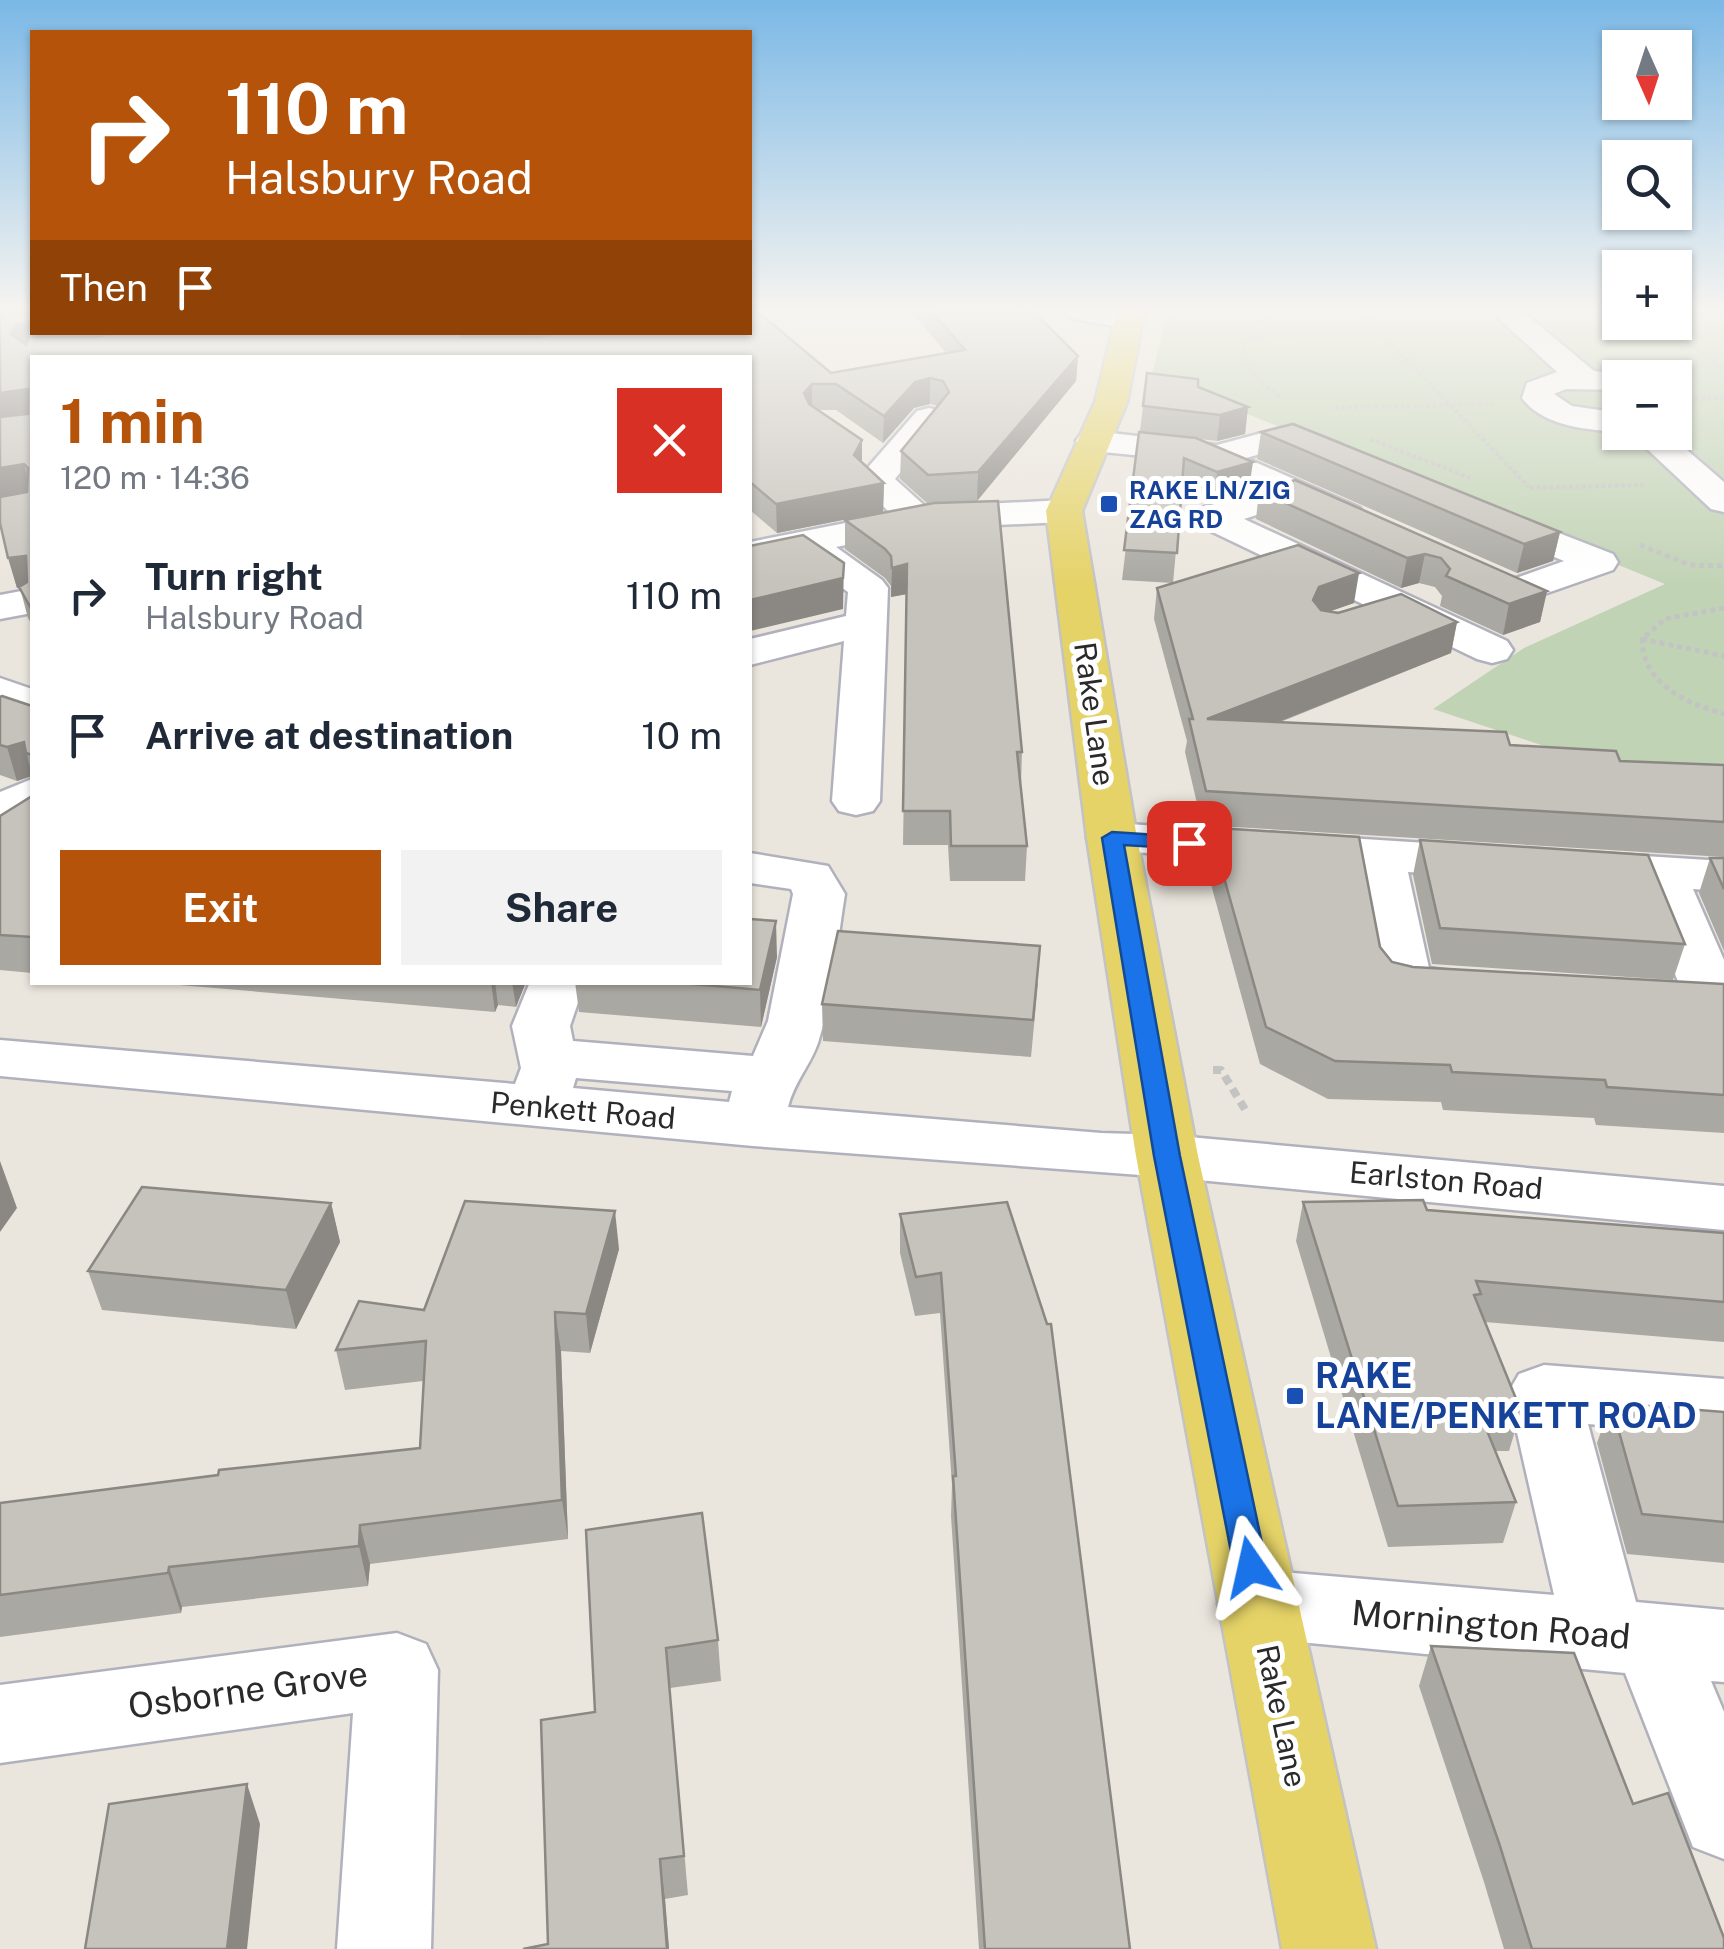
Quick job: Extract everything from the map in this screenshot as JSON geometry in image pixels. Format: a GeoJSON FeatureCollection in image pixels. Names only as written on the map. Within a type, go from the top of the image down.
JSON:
{"type":"FeatureCollection","features":[{"type":"Feature","properties":{"kind":"main road"},"geometry":{"type":"LineString","coordinates":[[1064,511],[1111,403]]}},
{"type":"Feature","properties":{"kind":"main road","name":"Rake Lane"},"geometry":{"type":"LineString","coordinates":[[1064,511],[1112,838],[1167,1156],[1329,1949]]}},
{"type":"Feature","properties":{"kind":"street"},"geometry":{"type":"LineString","coordinates":[[1542,403],[1585,420],[1602,421]]}},
{"type":"Feature","properties":{"kind":"street"},"geometry":{"type":"LineString","coordinates":[[917,520],[874,480],[929,418]]}},
{"type":"Feature","properties":{"kind":"street"},"geometry":{"type":"LineString","coordinates":[[1213,456],[1292,435],[1360,449]]}},
{"type":"Feature","properties":{"kind":"street"},"geometry":{"type":"LineString","coordinates":[[1093,441],[1176,446],[1213,456],[1380,530]]}},
{"type":"Feature","properties":{"kind":"street"},"geometry":{"type":"LineString","coordinates":[[855,443],[886,465]]}},
{"type":"Feature","properties":{"kind":"street"},"geometry":{"type":"LineString","coordinates":[[1665,450],[1713,492]]}},
{"type":"Feature","properties":{"kind":"street"},"geometry":{"type":"LineString","coordinates":[[1293,492],[1211,517],[1492,650]]}},
{"type":"Feature","properties":{"kind":"street"},"geometry":{"type":"LineString","coordinates":[[1349,622],[1400,605],[1496,589],[1599,562],[1468,492]]}},
{"type":"Feature","properties":{"kind":"street"},"geometry":{"type":"LineString","coordinates":[[752,553],[917,520],[996,511],[1064,511]]}},
{"type":"Feature","properties":{"kind":"street"},"geometry":{"type":"LineString","coordinates":[[803,542],[868,588],[856,801]]}},
{"type":"Feature","properties":{"kind":"street"},"geometry":{"type":"LineString","coordinates":[[1237,574],[1294,556]]}},
{"type":"Feature","properties":{"kind":"street"},"geometry":{"type":"LineString","coordinates":[[0,608],[30,601]]}},
{"type":"Feature","properties":{"kind":"street"},"geometry":{"type":"LineString","coordinates":[[752,652],[866,623]]}},
{"type":"Feature","properties":{"kind":"street"},"geometry":{"type":"LineString","coordinates":[[0,691],[30,705]]}},
{"type":"Feature","properties":{"kind":"street"},"geometry":{"type":"LineString","coordinates":[[0,812],[30,794]]}},
{"type":"Feature","properties":{"kind":"street"},"geometry":{"type":"LineString","coordinates":[[1112,838],[1724,876]]}},
{"type":"Feature","properties":{"kind":"street"},"geometry":{"type":"LineString","coordinates":[[1380,855],[1405,983],[1502,990]]}},
{"type":"Feature","properties":{"kind":"street"},"geometry":{"type":"LineString","coordinates":[[752,868],[810,877],[819,894],[796,1021],[761,1101]]}},
{"type":"Feature","properties":{"kind":"street"},"geometry":{"type":"LineString","coordinates":[[1618,997],[1715,1004],[1660,872]]}},
{"type":"Feature","properties":{"kind":"street"},"geometry":{"type":"LineString","coordinates":[[542,1082],[542,1018],[557,985]]}},
{"type":"Feature","properties":{"kind":"street","name":"Penkett Road"},"geometry":{"type":"LineString","coordinates":[[0,1058],[542,1082],[761,1101],[1101,1154],[1167,1156]]}},
{"type":"Feature","properties":{"kind":"street","name":"Earlston Road"},"geometry":{"type":"LineString","coordinates":[[1167,1156],[1724,1208]]}},
{"type":"Feature","properties":{"kind":"street"},"geometry":{"type":"LineString","coordinates":[[1724,1407],[1544,1393],[1660,1640],[1724,1816]]}},
{"type":"Feature","properties":{"kind":"street","name":"Mornington Road"},"geometry":{"type":"LineString","coordinates":[[1258,1604],[1660,1640]]}},
{"type":"Feature","properties":{"kind":"street","name":"Osborne Grove"},"geometry":{"type":"LineString","coordinates":[[0,1724],[397,1670],[384,1949]]}},
{"type":"Feature","properties":{"kind":"path"},"geometry":{"type":"LineString","coordinates":[[1318,409],[1542,403]]}},
{"type":"Feature","properties":{"kind":"path"},"geometry":{"type":"LineString","coordinates":[[1450,405],[1530,488]]}},
{"type":"Feature","properties":{"kind":"path"},"geometry":{"type":"LineString","coordinates":[[1360,449],[1468,492]]}},
{"type":"Feature","properties":{"kind":"path"},"geometry":{"type":"LineString","coordinates":[[1514,489],[1713,492]]}},
{"type":"Feature","properties":{"kind":"path"},"geometry":{"type":"LineString","coordinates":[[1638,544],[1690,565],[1724,566]]}},
{"type":"Feature","properties":{"kind":"path"},"geometry":{"type":"LineString","coordinates":[[1724,608],[1665,619],[1642,639],[1640,653],[1646,668],[1661,684],[1688,702],[1724,714]]}},
{"type":"Feature","properties":{"kind":"path"},"geometry":{"type":"LineString","coordinates":[[1642,639],[1724,656]]}},
{"type":"Feature","properties":{"kind":"green space"},"geometry":{"type":"Polygon","coordinates":[[[1221,403],[1602,403],[1602,450],[1692,450],[1692,403],[1724,403],[1724,783],[1562,752],[1433,709],[1524,648],[1665,584],[1221,403]]]}},
{"type":"Feature","properties":{"kind":"building"},"geometry":{"type":"Polygon","coordinates":[[[30,403],[30,606],[19,587],[27,582],[26,556],[8,558],[0,523],[0,497],[27,492],[28,468],[24,464],[0,468],[0,417],[28,414],[30,403]]]}},
{"type":"Feature","properties":{"kind":"building"},"geometry":{"type":"Polygon","coordinates":[[[752,403],[809,403],[862,440],[854,455],[884,483],[776,504],[752,484],[752,403]]]}},
{"type":"Feature","properties":{"kind":"building"},"geometry":{"type":"Polygon","coordinates":[[[864,403],[896,403],[884,416],[864,403]]]}},
{"type":"Feature","properties":{"kind":"building"},"geometry":{"type":"Polygon","coordinates":[[[940,403],[1038,403],[978,472],[928,475],[901,451],[940,403]]]}},
{"type":"Feature","properties":{"kind":"building"},"geometry":{"type":"Polygon","coordinates":[[[1143,403],[1238,403],[1248,407],[1220,415],[1143,406],[1143,403]]]}},
{"type":"Feature","properties":{"kind":"building"},"geometry":{"type":"Polygon","coordinates":[[[1293,424],[1560,532],[1524,544],[1261,432],[1293,424]]]}},
{"type":"Feature","properties":{"kind":"building"},"geometry":{"type":"Polygon","coordinates":[[[1139,432],[1196,438],[1253,462],[1217,472],[1184,458],[1177,553],[1124,550],[1139,432]]]}},
{"type":"Feature","properties":{"kind":"building"},"geometry":{"type":"Polygon","coordinates":[[[1295,480],[1547,591],[1509,604],[1446,576],[1450,569],[1441,558],[1425,554],[1407,558],[1259,491],[1295,480]]]}},
{"type":"Feature","properties":{"kind":"building"},"geometry":{"type":"Polygon","coordinates":[[[998,501],[1027,846],[951,846],[950,811],[903,811],[907,564],[892,568],[891,556],[885,549],[845,520],[934,503],[998,501]]]}},
{"type":"Feature","properties":{"kind":"building"},"geometry":{"type":"Polygon","coordinates":[[[803,535],[844,563],[843,578],[752,600],[752,546],[803,535]]]}},
{"type":"Feature","properties":{"kind":"building"},"geometry":{"type":"Polygon","coordinates":[[[1298,545],[1359,573],[1319,587],[1313,600],[1321,610],[1338,613],[1401,594],[1457,622],[1207,719],[1506,732],[1510,745],[1616,751],[1620,761],[1724,765],[1724,822],[1206,791],[1189,719],[1193,719],[1157,588],[1298,545]]]}},
{"type":"Feature","properties":{"kind":"building"},"geometry":{"type":"Polygon","coordinates":[[[0,697],[30,705],[30,754],[26,753],[24,742],[0,745],[0,697]]]}},
{"type":"Feature","properties":{"kind":"building"},"geometry":{"type":"Polygon","coordinates":[[[30,797],[30,937],[0,935],[0,816],[30,797]]]}},
{"type":"Feature","properties":{"kind":"building"},"geometry":{"type":"Polygon","coordinates":[[[1217,828],[1359,837],[1380,947],[1392,962],[1413,967],[1724,984],[1724,1095],[1607,1087],[1605,1080],[1452,1072],[1450,1065],[1335,1061],[1266,1027],[1214,842],[1220,842],[1217,828]]]}},
{"type":"Feature","properties":{"kind":"building"},"geometry":{"type":"Polygon","coordinates":[[[1420,840],[1648,855],[1685,944],[1440,928],[1420,840]]]}},
{"type":"Feature","properties":{"kind":"building"},"geometry":{"type":"Polygon","coordinates":[[[1710,858],[1724,858],[1724,889],[1710,858]]]}},
{"type":"Feature","properties":{"kind":"building"},"geometry":{"type":"Polygon","coordinates":[[[752,919],[776,921],[760,990],[704,985],[752,985],[752,919]]]}},
{"type":"Feature","properties":{"kind":"building"},"geometry":{"type":"Polygon","coordinates":[[[838,931],[1040,946],[1033,1020],[822,1004],[838,931]]]}},
{"type":"Feature","properties":{"kind":"building"},"geometry":{"type":"Polygon","coordinates":[[[142,1187],[331,1203],[286,1290],[88,1271],[142,1187]]]}},
{"type":"Feature","properties":{"kind":"building"},"geometry":{"type":"Polygon","coordinates":[[[1423,1200],[1427,1210],[1724,1233],[1724,1302],[1476,1281],[1481,1294],[1474,1295],[1521,1411],[1479,1411],[1516,1502],[1398,1506],[1303,1202],[1423,1200]]]}},
{"type":"Feature","properties":{"kind":"building"},"geometry":{"type":"Polygon","coordinates":[[[465,1201],[615,1211],[586,1314],[555,1312],[562,1500],[360,1525],[359,1546],[169,1567],[168,1573],[0,1595],[0,1503],[218,1475],[219,1470],[420,1448],[426,1341],[336,1350],[359,1301],[424,1310],[465,1201]]]}},
{"type":"Feature","properties":{"kind":"building"},"geometry":{"type":"Polygon","coordinates":[[[1007,1202],[1047,1324],[1051,1324],[1130,1949],[985,1949],[941,1273],[916,1277],[900,1214],[1007,1202]]]}},
{"type":"Feature","properties":{"kind":"building"},"geometry":{"type":"Polygon","coordinates":[[[1611,1403],[1724,1412],[1724,1522],[1642,1514],[1611,1403]]]}},
{"type":"Feature","properties":{"kind":"building"},"geometry":{"type":"Polygon","coordinates":[[[702,1513],[718,1640],[666,1648],[684,1856],[660,1859],[667,1949],[523,1949],[548,1944],[541,1720],[595,1712],[586,1530],[702,1513]]]}},
{"type":"Feature","properties":{"kind":"building"},"geometry":{"type":"Polygon","coordinates":[[[1431,1646],[1574,1653],[1633,1804],[1668,1793],[1724,1938],[1724,1949],[1532,1949],[1431,1646]]]}},
{"type":"Feature","properties":{"kind":"building"},"geometry":{"type":"Polygon","coordinates":[[[247,1784],[227,1949],[85,1949],[109,1804],[247,1784]]]}},
{"type":"Feature","properties":{"kind":"place","name":"RAKE LN/ZIG ZAG RD"},"geometry":{"type":"Point","coordinates":[1109,504]}},
{"type":"Feature","properties":{"kind":"place","name":"RAKE LANE/PENKETT ROAD"},"geometry":{"type":"Point","coordinates":[1295,1396]}},
{"type":"Feature","properties":{"kind":"route"},"geometry":{"type":"LineString","coordinates":[[1189,843],[1112,838],[1167,1156],[1251,1567]]}}]}
